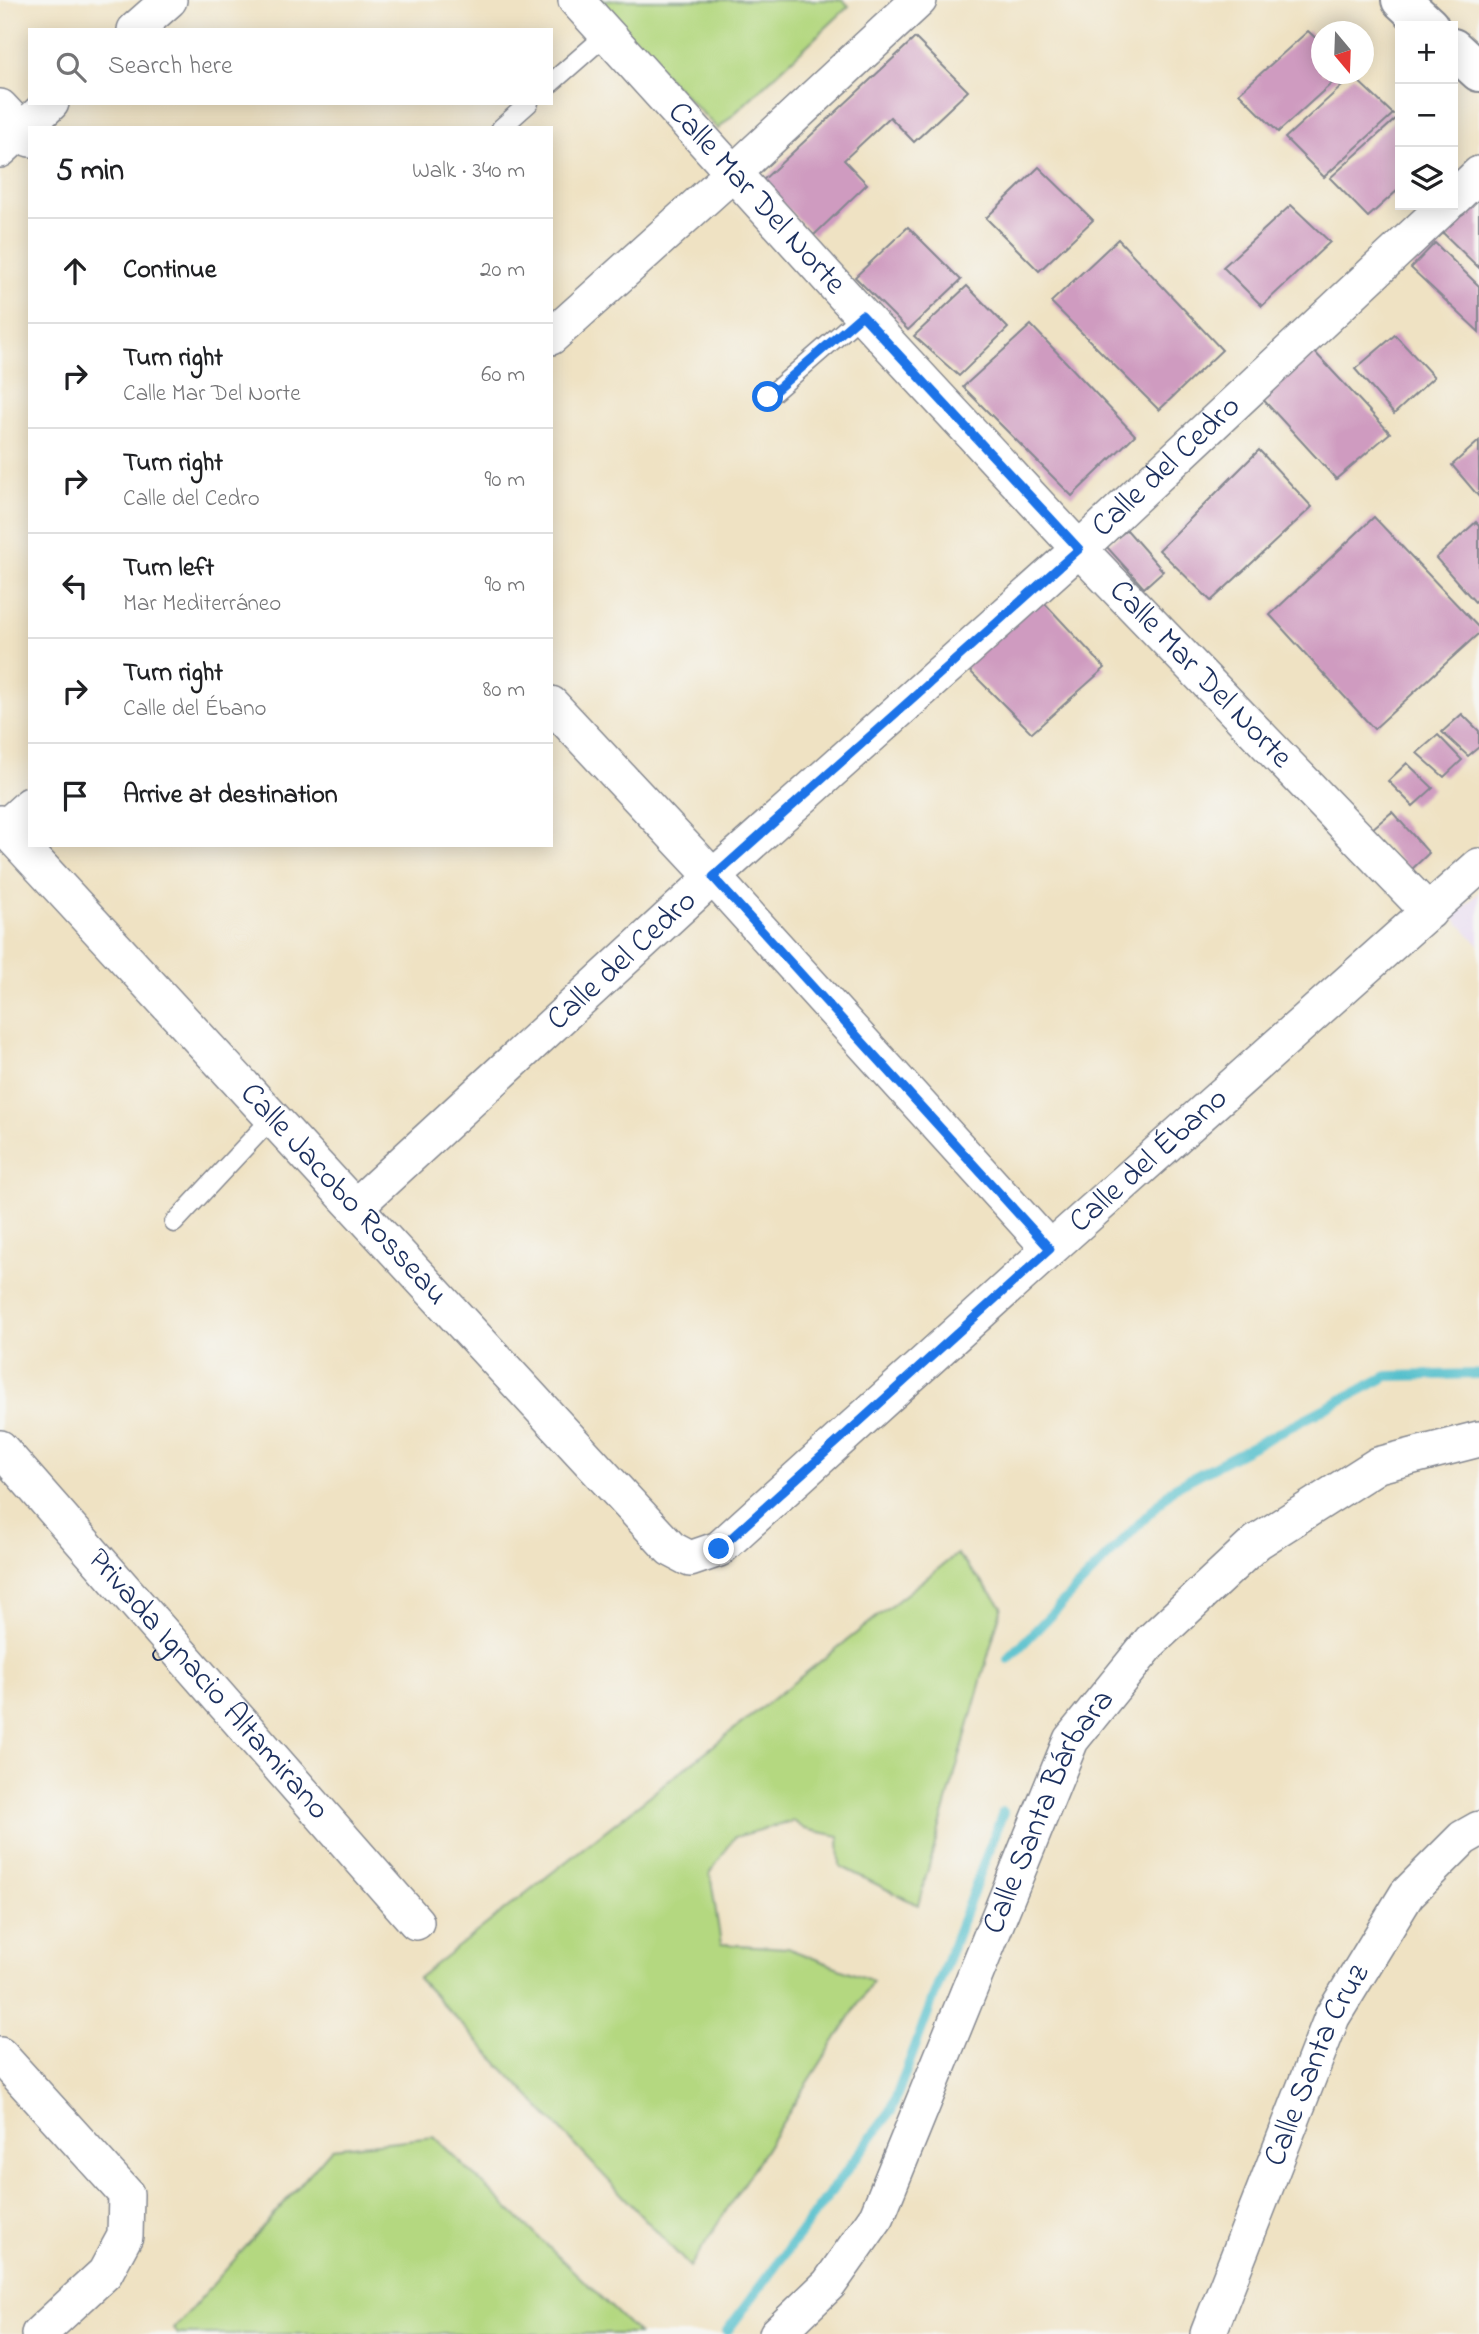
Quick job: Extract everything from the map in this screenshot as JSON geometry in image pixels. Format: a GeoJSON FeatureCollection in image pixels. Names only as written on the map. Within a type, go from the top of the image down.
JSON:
{"type":"FeatureCollection","features":[{"type":"Feature","properties":{"kind":"main road"},"geometry":{"type":"LineString","coordinates":[[1401,0],[1424,21]]}},
{"type":"Feature","properties":{"kind":"main road"},"geometry":{"type":"LineString","coordinates":[[1458,53],[1479,72]]}},
{"type":"Feature","properties":{"kind":"street"},"geometry":{"type":"LineString","coordinates":[[137,28],[169,0]]}},
{"type":"Feature","properties":{"kind":"street","name":"Calle Mar Del Norte"},"geometry":{"type":"LineString","coordinates":[[576,0],[1079,549],[1429,912]]}},
{"type":"Feature","properties":{"kind":"street"},"geometry":{"type":"LineString","coordinates":[[553,335],[919,0]]}},
{"type":"Feature","properties":{"kind":"street"},"geometry":{"type":"LineString","coordinates":[[13,131],[48,105]]}},
{"type":"Feature","properties":{"kind":"street"},"geometry":{"type":"LineString","coordinates":[[1458,194],[1479,174]]}},
{"type":"Feature","properties":{"kind":"street","name":"Calle del Cedro"},"geometry":{"type":"LineString","coordinates":[[356,1206],[713,877],[1079,549],[1442,210]]}},
{"type":"Feature","properties":{"kind":"street"},"geometry":{"type":"LineString","coordinates":[[553,706],[713,877],[1050,1249]]}},
{"type":"Feature","properties":{"kind":"street"},"geometry":{"type":"LineString","coordinates":[[1,828],[28,807]]}},
{"type":"Feature","properties":{"kind":"street","name":"Calle Jacobo Rosseau"},"geometry":{"type":"LineString","coordinates":[[1,828],[356,1206],[671,1549],[690,1559]]}},
{"type":"Feature","properties":{"kind":"street","name":"Calle del Ébano"},"geometry":{"type":"LineString","coordinates":[[690,1559],[719,1549],[1479,866]]}},
{"type":"Feature","properties":{"kind":"street","name":"Calle Santa Bárbara"},"geometry":{"type":"LineString","coordinates":[[777,2334],[829,2284],[877,2216],[1071,1740],[1151,1641],[1257,1542],[1378,1465],[1479,1439]]}},
{"type":"Feature","properties":{"kind":"street","name":"Privada Ignacio Altamirano"},"geometry":{"type":"LineString","coordinates":[[0,1448],[416,1922]]}},
{"type":"Feature","properties":{"kind":"street","name":"Calle Santa Cruz"},"geometry":{"type":"LineString","coordinates":[[1208,2334],[1332,2017],[1407,1894],[1462,1838],[1479,1829]]}},
{"type":"Feature","properties":{"kind":"street"},"geometry":{"type":"LineString","coordinates":[[0,2055],[126,2194],[125,2236],[105,2273],[39,2334]]}},
{"type":"Feature","properties":{"kind":"lane"},"geometry":{"type":"LineString","coordinates":[[553,81],[607,34]]}},
{"type":"Feature","properties":{"kind":"lane"},"geometry":{"type":"LineString","coordinates":[[503,126],[527,105]]}},
{"type":"Feature","properties":{"kind":"lane"},"geometry":{"type":"LineString","coordinates":[[768,397],[862,315]]}},
{"type":"Feature","properties":{"kind":"lane"},"geometry":{"type":"LineString","coordinates":[[174,1223],[273,1117]]}},
{"type":"Feature","properties":{"kind":"shaded area"},"geometry":{"type":"Polygon","coordinates":[[[1479,893],[1479,945],[1453,917],[1479,893]]]}},
{"type":"Feature","properties":{"kind":"green space"},"geometry":{"type":"Polygon","coordinates":[[[591,0],[843,0],[849,6],[718,129],[591,0]]]}},
{"type":"Feature","properties":{"kind":"green space"},"geometry":{"type":"Polygon","coordinates":[[[957,1554],[1002,1606],[918,1905],[840,1866],[839,1836],[805,1829],[793,1821],[735,1837],[710,1873],[721,1944],[787,1948],[873,1981],[690,2267],[418,1978],[957,1554]]]}},
{"type":"Feature","properties":{"kind":"green space"},"geometry":{"type":"Polygon","coordinates":[[[434,2137],[639,2334],[178,2334],[174,2329],[332,2148],[434,2137]]]}},
{"type":"Feature","properties":{"kind":"building"},"geometry":{"type":"Polygon","coordinates":[[[1308,31],[1311,34],[1311,84],[1331,84],[1278,132],[1239,93],[1308,31]]]}},
{"type":"Feature","properties":{"kind":"building"},"geometry":{"type":"Polygon","coordinates":[[[915,38],[968,91],[914,142],[890,117],[844,160],[867,184],[814,235],[761,182],[915,38]]]}},
{"type":"Feature","properties":{"kind":"building"},"geometry":{"type":"Polygon","coordinates":[[[1344,84],[1361,84],[1393,114],[1324,177],[1285,138],[1344,84]]]}},
{"type":"Feature","properties":{"kind":"building"},"geometry":{"type":"Polygon","coordinates":[[[1395,120],[1395,193],[1368,217],[1330,178],[1395,120]]]}},
{"type":"Feature","properties":{"kind":"building"},"geometry":{"type":"Polygon","coordinates":[[[1039,167],[1093,220],[1039,271],[986,218],[1039,167]]]}},
{"type":"Feature","properties":{"kind":"building"},"geometry":{"type":"Polygon","coordinates":[[[1479,190],[1479,268],[1438,228],[1479,190]]]}},
{"type":"Feature","properties":{"kind":"building"},"geometry":{"type":"Polygon","coordinates":[[[1291,205],[1330,242],[1262,306],[1223,267],[1291,205]]]}},
{"type":"Feature","properties":{"kind":"building"},"geometry":{"type":"Polygon","coordinates":[[[908,227],[961,280],[908,330],[855,277],[908,227]]]}},
{"type":"Feature","properties":{"kind":"building"},"geometry":{"type":"Polygon","coordinates":[[[1118,239],[1222,350],[1159,410],[1051,302],[1118,239]]]}},
{"type":"Feature","properties":{"kind":"building"},"geometry":{"type":"Polygon","coordinates":[[[1435,243],[1479,286],[1479,332],[1411,268],[1435,243]]]}},
{"type":"Feature","properties":{"kind":"building"},"geometry":{"type":"Polygon","coordinates":[[[967,286],[1008,328],[959,376],[914,336],[967,286]]]}},
{"type":"Feature","properties":{"kind":"building"},"geometry":{"type":"Polygon","coordinates":[[[1031,325],[1135,435],[1072,496],[963,387],[1031,325]]]}},
{"type":"Feature","properties":{"kind":"building"},"geometry":{"type":"Polygon","coordinates":[[[1395,335],[1434,377],[1394,414],[1355,369],[1395,335]]]}},
{"type":"Feature","properties":{"kind":"building"},"geometry":{"type":"Polygon","coordinates":[[[1311,348],[1390,433],[1336,479],[1259,395],[1311,348]]]}},
{"type":"Feature","properties":{"kind":"building"},"geometry":{"type":"Polygon","coordinates":[[[1479,441],[1479,497],[1452,465],[1479,441]]]}},
{"type":"Feature","properties":{"kind":"building"},"geometry":{"type":"Polygon","coordinates":[[[1259,450],[1312,507],[1211,601],[1159,550],[1259,450]]]}},
{"type":"Feature","properties":{"kind":"building"},"geometry":{"type":"Polygon","coordinates":[[[1374,517],[1479,628],[1479,633],[1374,729],[1270,615],[1374,517]]]}},
{"type":"Feature","properties":{"kind":"building"},"geometry":{"type":"Polygon","coordinates":[[[1476,522],[1479,525],[1479,598],[1475,602],[1436,558],[1476,522]]]}},
{"type":"Feature","properties":{"kind":"building"},"geometry":{"type":"Polygon","coordinates":[[[1127,530],[1163,571],[1144,588],[1106,546],[1127,530]]]}},
{"type":"Feature","properties":{"kind":"building"},"geometry":{"type":"Polygon","coordinates":[[[1038,596],[1105,668],[1032,733],[964,665],[1038,596]]]}},
{"type":"Feature","properties":{"kind":"building"},"geometry":{"type":"Polygon","coordinates":[[[1462,714],[1479,731],[1479,747],[1468,756],[1442,732],[1462,714]]]}},
{"type":"Feature","properties":{"kind":"building"},"geometry":{"type":"Polygon","coordinates":[[[1438,735],[1462,760],[1444,777],[1417,753],[1438,735]]]}},
{"type":"Feature","properties":{"kind":"building"},"geometry":{"type":"Polygon","coordinates":[[[1407,763],[1433,788],[1413,806],[1388,781],[1407,763]]]}},
{"type":"Feature","properties":{"kind":"building"},"geometry":{"type":"Polygon","coordinates":[[[1392,812],[1429,853],[1410,871],[1372,829],[1392,812]]]}},
{"type":"Feature","properties":{"kind":"waterway"},"geometry":{"type":"LineString","coordinates":[[1008,1659],[1175,1487],[1387,1376],[1479,1374]]}},
{"type":"Feature","properties":{"kind":"waterway"},"geometry":{"type":"LineString","coordinates":[[727,2331],[891,2111],[1003,1812]]}},
{"type":"Feature","properties":{"kind":"route"},"geometry":{"type":"LineString","coordinates":[[719,1549],[1050,1249],[713,877],[1079,549],[862,315],[768,397]]}}]}
